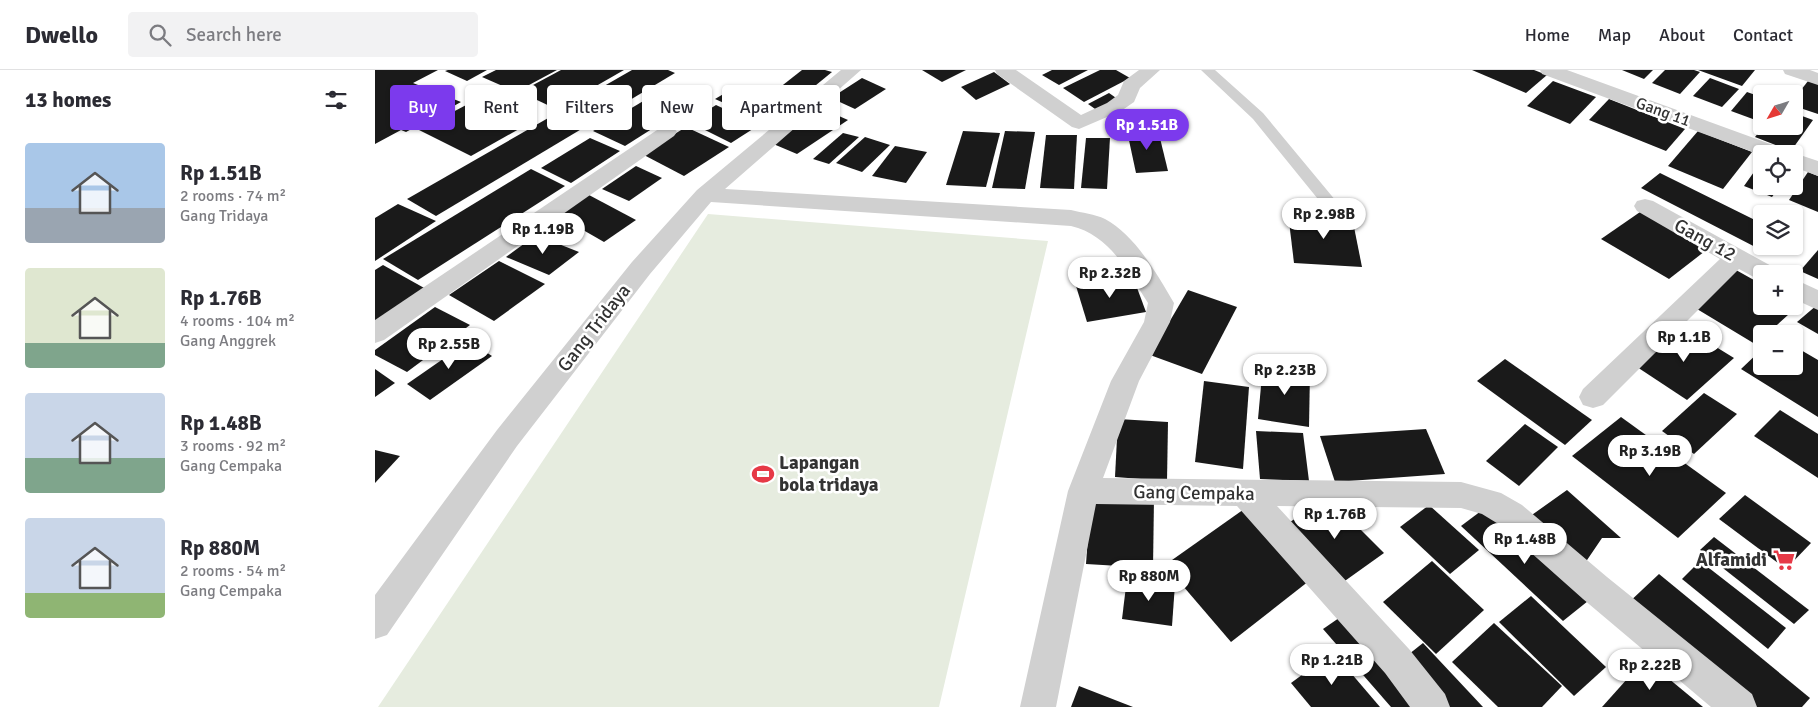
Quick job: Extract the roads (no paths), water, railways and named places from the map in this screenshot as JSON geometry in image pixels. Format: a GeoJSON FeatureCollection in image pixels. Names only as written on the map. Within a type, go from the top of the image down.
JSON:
{"type":"FeatureCollection","features":[{"type":"Feature","properties":{"kind":"street","name":"Gang Tridaya"},"geometry":{"type":"LineString","coordinates":[[375,623],[507,438],[641,268],[705,195],[853,70]]}},
{"type":"Feature","properties":{"kind":"street"},"geometry":{"type":"LineString","coordinates":[[1004,70],[1079,123],[1114,107],[1127,98],[1131,85],[1151,70]]}},
{"type":"Feature","properties":{"kind":"street","name":"Gang 11"},"geometry":{"type":"LineString","coordinates":[[1549,70],[1753,145]]}},
{"type":"Feature","properties":{"kind":"street"},"geometry":{"type":"LineString","coordinates":[[1792,70],[1818,79]]}},
{"type":"Feature","properties":{"kind":"street"},"geometry":{"type":"LineString","coordinates":[[375,333],[667,132]]}},
{"type":"Feature","properties":{"kind":"street"},"geometry":{"type":"LineString","coordinates":[[1803,163],[1818,169]]}},
{"type":"Feature","properties":{"kind":"street"},"geometry":{"type":"LineString","coordinates":[[705,195],[1071,218],[1096,224],[1107,232],[1119,244],[1161,303],[1157,322],[1125,381],[1083,491],[1038,707]]}},
{"type":"Feature","properties":{"kind":"street","name":"Gang 12"},"geometry":{"type":"LineString","coordinates":[[1645,206],[1753,267]]}},
{"type":"Feature","properties":{"kind":"street"},"geometry":{"type":"LineString","coordinates":[[1593,397],[1736,258]]}},
{"type":"Feature","properties":{"kind":"street"},"geometry":{"type":"LineString","coordinates":[[1803,293],[1818,301]]}},
{"type":"Feature","properties":{"kind":"street","name":"Gang Cempaka"},"geometry":{"type":"LineString","coordinates":[[1083,491],[1461,495],[1491,502],[1511,514],[1595,588],[1739,707]]}},
{"type":"Feature","properties":{"kind":"street"},"geometry":{"type":"LineString","coordinates":[[1246,494],[1397,661],[1432,707]]}},
{"type":"Feature","properties":{"kind":"lane"},"geometry":{"type":"LineString","coordinates":[[1207,70],[1228,85],[1257,114],[1288,149],[1331,205]]}},
{"type":"Feature","properties":{"kind":"place","name":"Lapangan bola tridaya"},"geometry":{"type":"Point","coordinates":[763,474]}},
{"type":"Feature","properties":{"kind":"place","name":"Alfamidi"},"geometry":{"type":"Point","coordinates":[1784,560]}}]}
